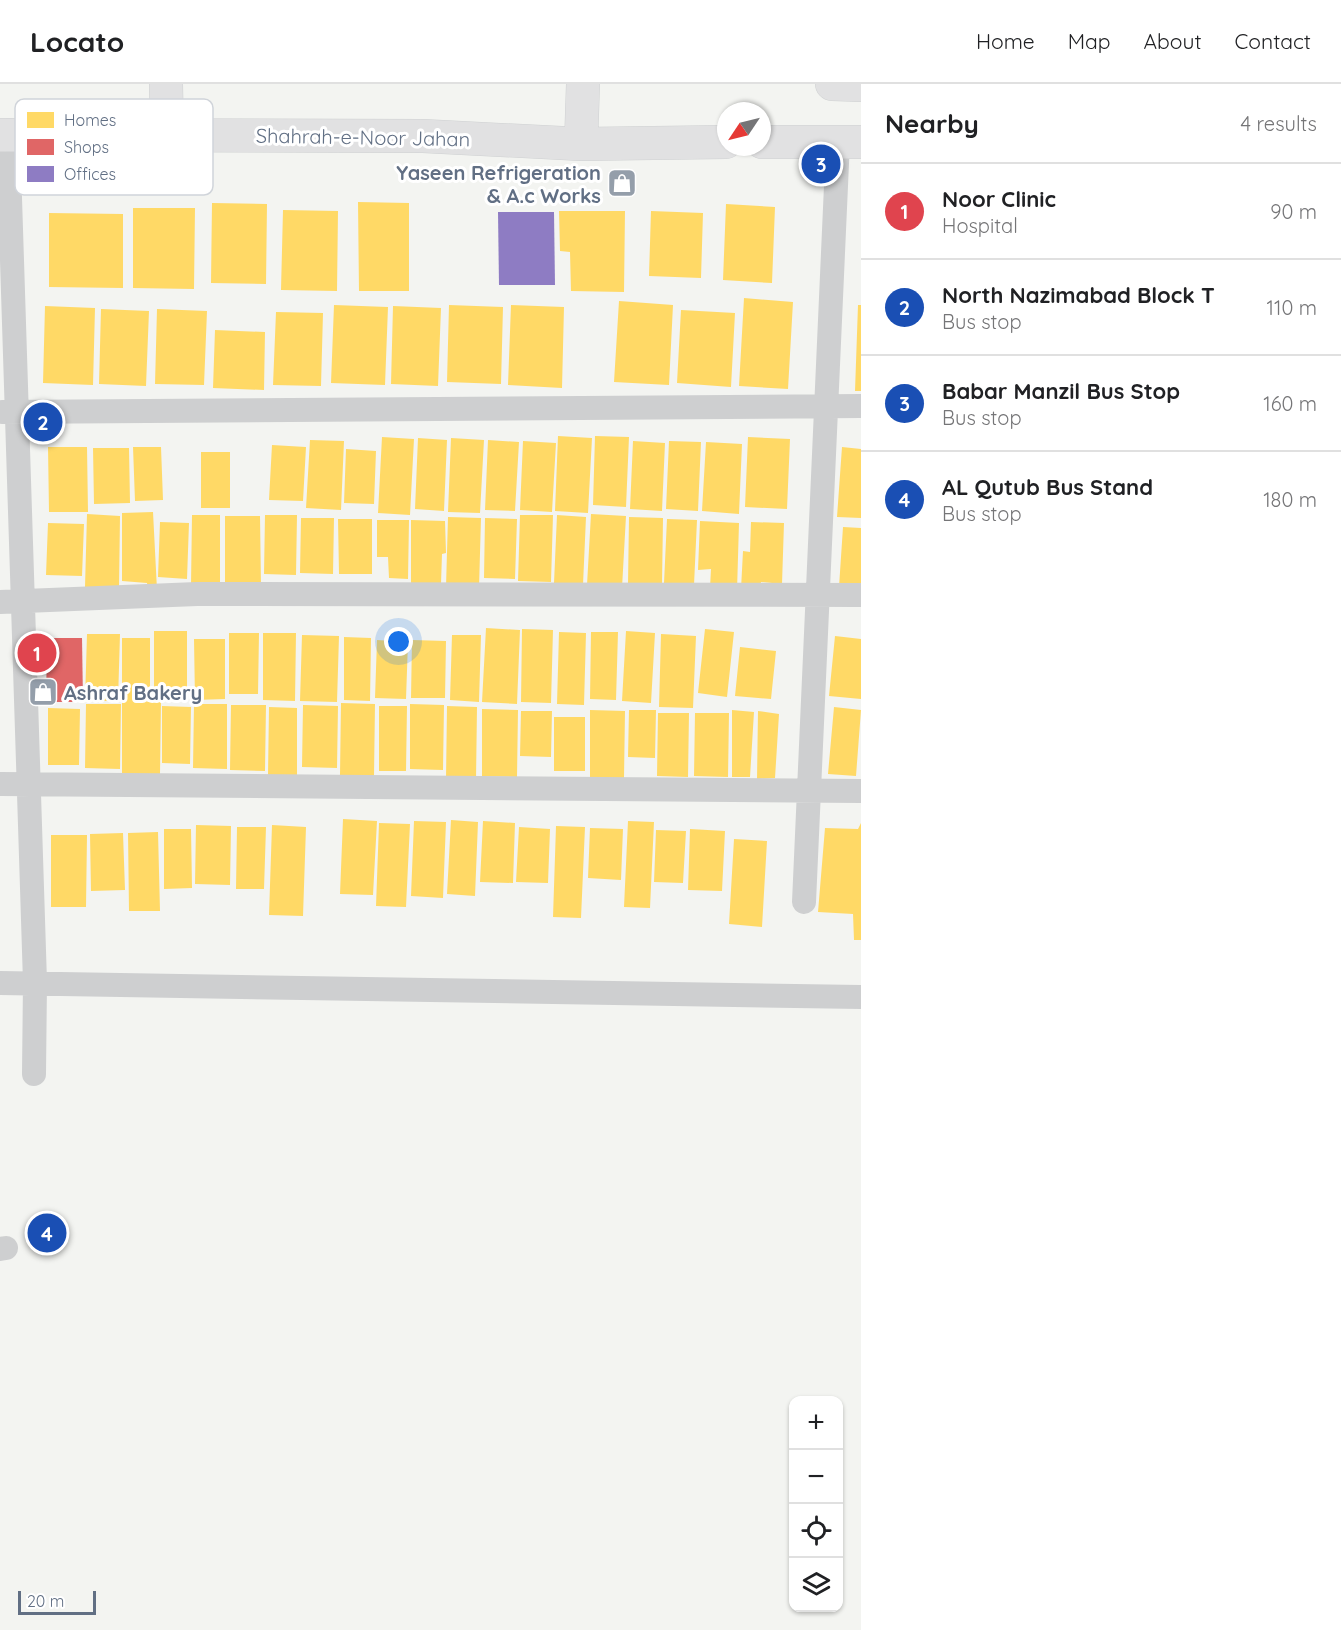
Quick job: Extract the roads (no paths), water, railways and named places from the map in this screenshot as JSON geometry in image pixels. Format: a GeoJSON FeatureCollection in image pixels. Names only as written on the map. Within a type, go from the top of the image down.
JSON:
{"type":"FeatureCollection","features":[{"type":"Feature","properties":{"kind":"main road"},"geometry":{"type":"LineString","coordinates":[[166,84],[166,99]]}},
{"type":"Feature","properties":{"kind":"main road"},"geometry":{"type":"LineString","coordinates":[[581,144],[583,84]]}},
{"type":"Feature","properties":{"kind":"main road"},"geometry":{"type":"LineString","coordinates":[[832,84],[861,85]]}},
{"type":"Feature","properties":{"kind":"main road","name":"Shahrah-e-Noor Jahan"},"geometry":{"type":"LineString","coordinates":[[213,135],[423,136],[581,144],[717,142]]}},
{"type":"Feature","properties":{"kind":"main road"},"geometry":{"type":"LineString","coordinates":[[771,142],[849,142]]}},
{"type":"Feature","properties":{"kind":"street"},"geometry":{"type":"LineString","coordinates":[[4,135],[11,602],[28,783],[35,982],[34,1074]]}},
{"type":"Feature","properties":{"kind":"street"},"geometry":{"type":"LineString","coordinates":[[804,902],[826,405],[849,142]]}},
{"type":"Feature","properties":{"kind":"street"},"geometry":{"type":"LineString","coordinates":[[8,412],[861,406]]}},
{"type":"Feature","properties":{"kind":"street"},"geometry":{"type":"LineString","coordinates":[[11,602],[197,594],[861,595]]}},
{"type":"Feature","properties":{"kind":"street"},"geometry":{"type":"LineString","coordinates":[[0,784],[861,790]]}},
{"type":"Feature","properties":{"kind":"street"},"geometry":{"type":"LineString","coordinates":[[0,983],[861,998]]}},
{"type":"Feature","properties":{"kind":"place","name":"Babar Manzil Bus Stop"},"geometry":{"type":"Point","coordinates":[821,164]}},
{"type":"Feature","properties":{"kind":"place","name":"Yaseen Refrigeration & A.c Works"},"geometry":{"type":"Point","coordinates":[622,183]}},
{"type":"Feature","properties":{"kind":"place","name":"North Nazimabad Block T"},"geometry":{"type":"Point","coordinates":[43,422]}},
{"type":"Feature","properties":{"kind":"place","name":"Noor Clinic"},"geometry":{"type":"Point","coordinates":[37,653]}},
{"type":"Feature","properties":{"kind":"place","name":"Ashraf Bakery"},"geometry":{"type":"Point","coordinates":[43,692]}},
{"type":"Feature","properties":{"kind":"place","name":"AL Qutub Bus Stand"},"geometry":{"type":"Point","coordinates":[47,1233]}}]}
